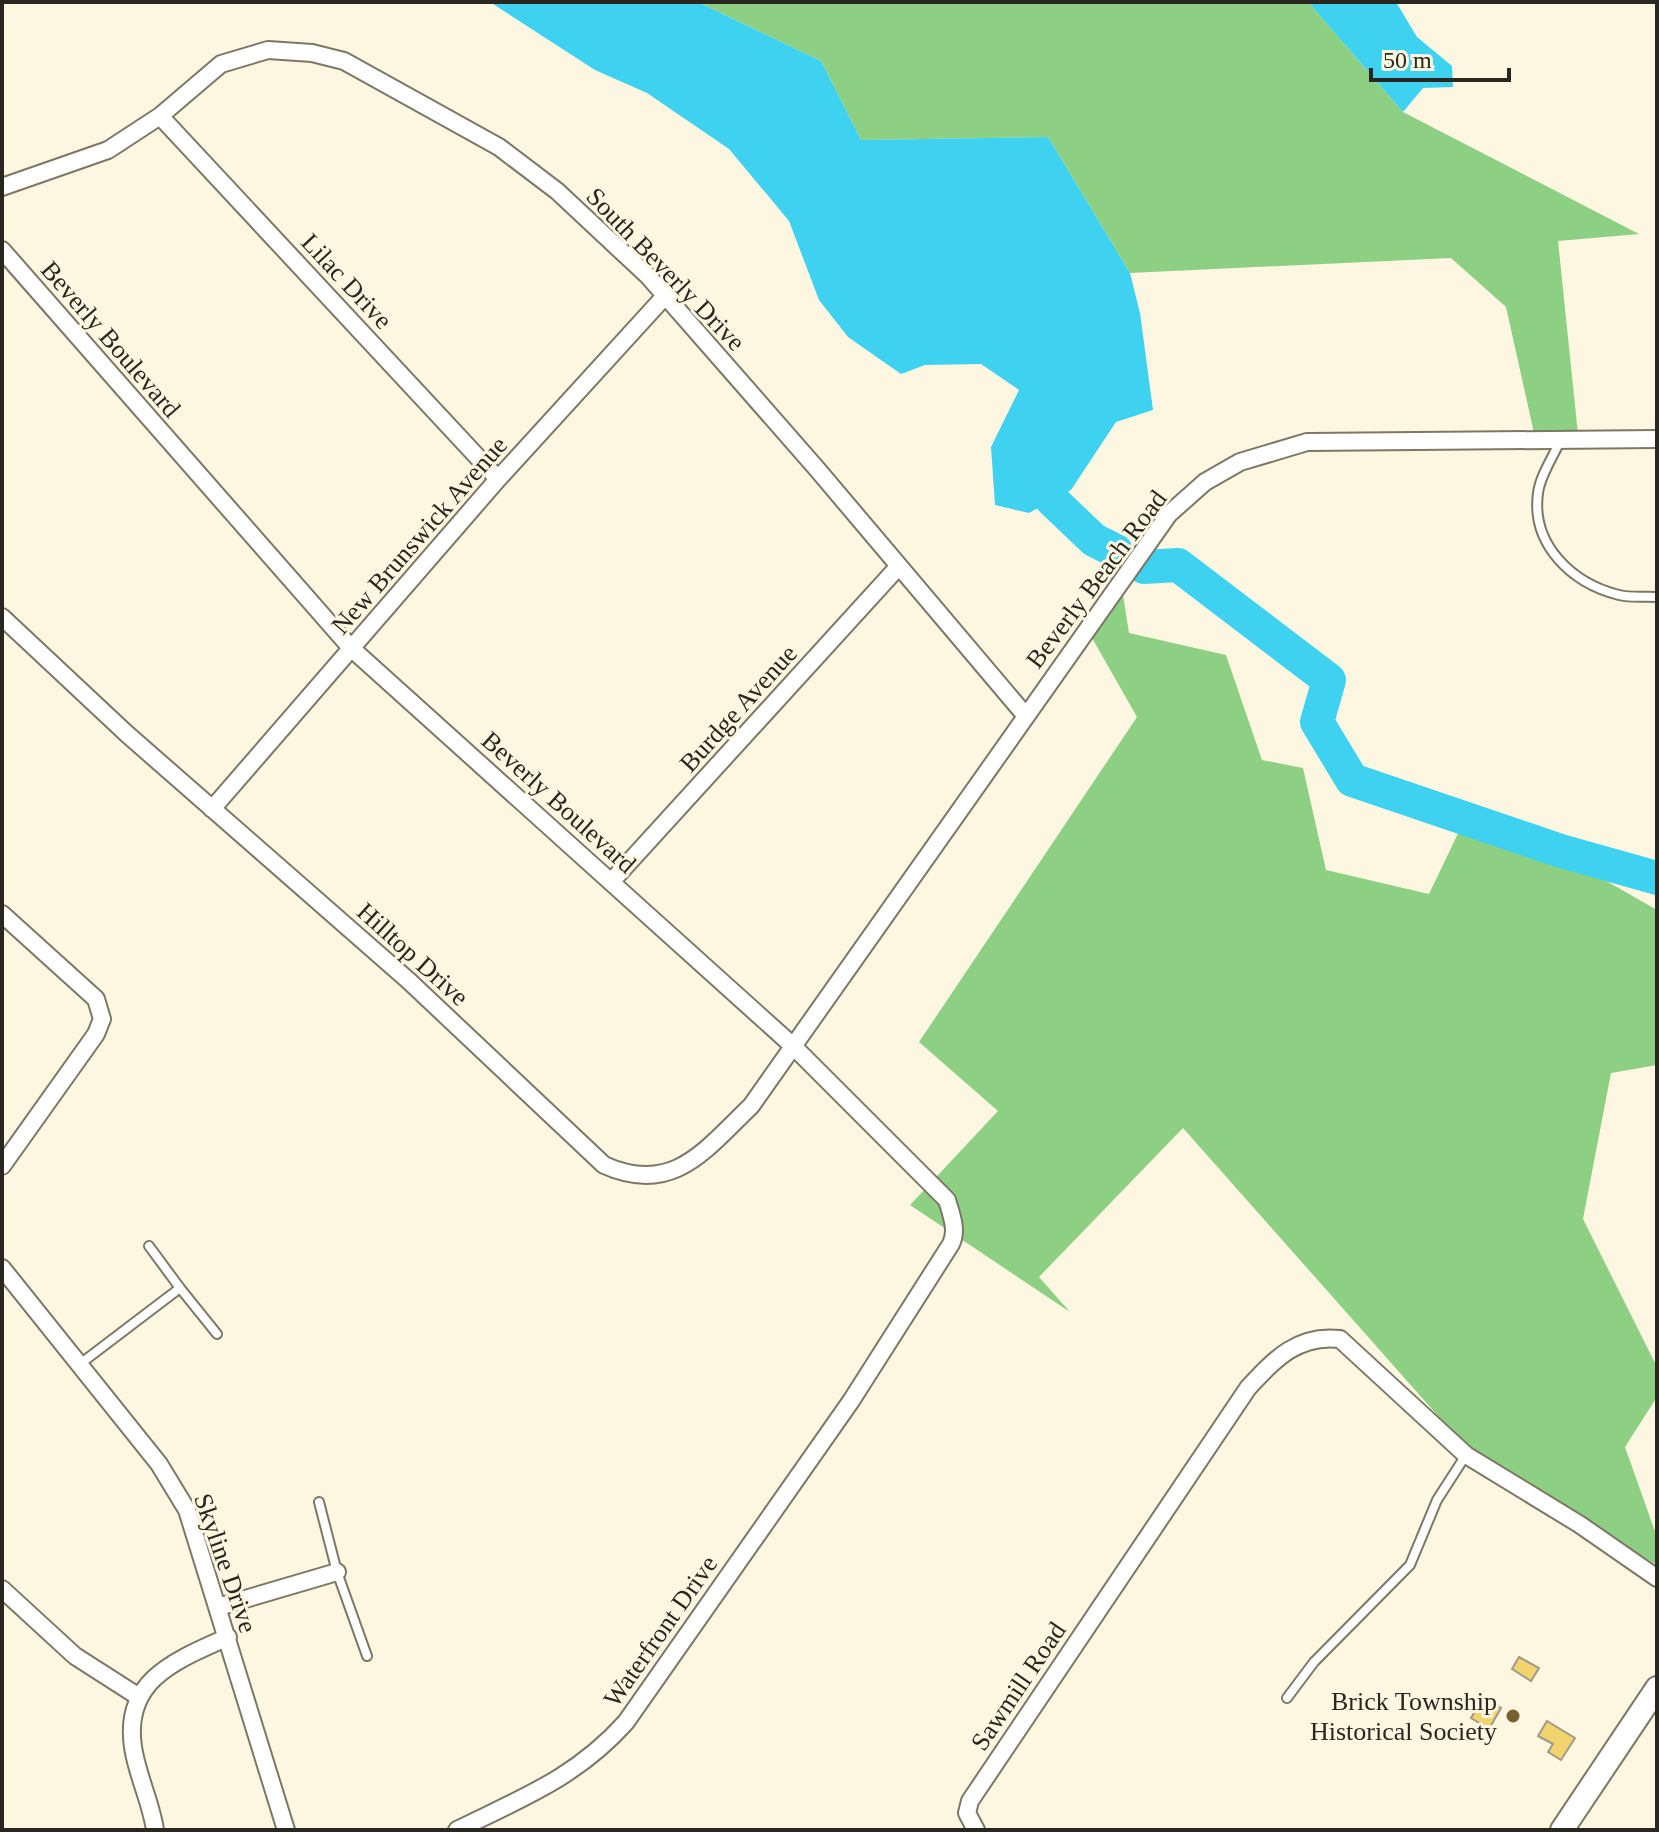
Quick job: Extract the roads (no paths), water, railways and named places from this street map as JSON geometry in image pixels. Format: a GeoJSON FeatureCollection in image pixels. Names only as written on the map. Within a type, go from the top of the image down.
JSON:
{"type":"FeatureCollection","features":[{"type":"Feature","properties":{"kind":"main road"},"geometry":{"type":"LineString","coordinates":[[1562,1830],[1657,1688]]}},
{"type":"Feature","properties":{"kind":"street","name":"South Beverly Drive"},"geometry":{"type":"LineString","coordinates":[[2,187],[108,150],[160,116],[221,64],[268,50],[312,53],[344,61],[499,147],[557,191],[665,296],[1025,715]]}},
{"type":"Feature","properties":{"kind":"street","name":"Lilac Drive"},"geometry":{"type":"LineString","coordinates":[[160,116],[498,479]]}},
{"type":"Feature","properties":{"kind":"street","name":"Beverly Boulevard"},"geometry":{"type":"LineString","coordinates":[[2,250],[351,648],[793,1046],[947,1200],[955,1237],[851,1401]]}},
{"type":"Feature","properties":{"kind":"street","name":"New Brunswick Avenue"},"geometry":{"type":"LineString","coordinates":[[212,809],[498,479],[665,296]]}},
{"type":"Feature","properties":{"kind":"street","name":"Beverly Beach Road"},"geometry":{"type":"LineString","coordinates":[[793,1046],[1169,514],[1205,482],[1240,462],[1274,449],[1307,442],[1657,439]]}},
{"type":"Feature","properties":{"kind":"street","name":"Burdge Avenue"},"geometry":{"type":"LineString","coordinates":[[611,882],[899,566]]}},
{"type":"Feature","properties":{"kind":"street","name":"Hilltop Drive"},"geometry":{"type":"LineString","coordinates":[[2,617],[212,809],[409,981],[604,1165],[627,1175],[651,1177],[695,1160],[751,1106],[793,1046]]}},
{"type":"Feature","properties":{"kind":"street"},"geometry":{"type":"LineString","coordinates":[[2,914],[96,999],[102,1011],[96,1034],[2,1166]]}},
{"type":"Feature","properties":{"kind":"street","name":"Skyline Drive"},"geometry":{"type":"LineString","coordinates":[[2,1268],[159,1464],[187,1510],[286,1830]]}},
{"type":"Feature","properties":{"kind":"street","name":"Sawmill Road"},"geometry":{"type":"LineString","coordinates":[[976,1830],[967,1813],[970,1801],[1248,1388],[1291,1346],[1325,1337],[1340,1339],[1466,1455]]}},
{"type":"Feature","properties":{"kind":"street","name":"Waterfront Drive"},"geometry":{"type":"LineString","coordinates":[[457,1830],[477,1826],[567,1775],[599,1753],[626,1722],[851,1401]]}},
{"type":"Feature","properties":{"kind":"street"},"geometry":{"type":"LineString","coordinates":[[1466,1455],[1579,1524],[1657,1578]]}},
{"type":"Feature","properties":{"kind":"street"},"geometry":{"type":"LineString","coordinates":[[218,1607],[337,1572]]}},
{"type":"Feature","properties":{"kind":"street"},"geometry":{"type":"LineString","coordinates":[[2,1589],[75,1656],[139,1697]]}},
{"type":"Feature","properties":{"kind":"street"},"geometry":{"type":"LineString","coordinates":[[155,1830],[133,1748],[132,1723],[139,1697],[167,1665],[228,1637]]}},
{"type":"Feature","properties":{"kind":"lane"},"geometry":{"type":"LineString","coordinates":[[1561,438],[1538,489],[1536,519],[1547,549],[1578,576],[1620,595],[1657,597]]}},
{"type":"Feature","properties":{"kind":"lane"},"geometry":{"type":"LineString","coordinates":[[149,1246],[217,1334]]}},
{"type":"Feature","properties":{"kind":"lane"},"geometry":{"type":"LineString","coordinates":[[79,1364],[180,1288]]}},
{"type":"Feature","properties":{"kind":"lane"},"geometry":{"type":"LineString","coordinates":[[1287,1698],[1314,1662],[1410,1565],[1437,1500],[1466,1455]]}},
{"type":"Feature","properties":{"kind":"lane"},"geometry":{"type":"LineString","coordinates":[[319,1502],[337,1572],[367,1656]]}},
{"type":"Feature","properties":{"kind":"water"},"geometry":{"type":"Polygon","coordinates":[[[490,2],[698,2],[821,61],[861,140],[1048,137],[1130,273],[1140,313],[1153,410],[1116,422],[1071,490],[1029,513],[995,505],[991,447],[1019,390],[981,364],[925,365],[901,374],[848,337],[819,300],[789,221],[729,149],[647,93],[595,70],[490,2]]]}},
{"type":"Feature","properties":{"kind":"water"},"geometry":{"type":"Polygon","coordinates":[[[1283,2],[1396,2],[1417,37],[1452,66],[1453,87],[1423,88],[1403,112],[1309,3],[1283,2]]]}},
{"type":"Feature","properties":{"kind":"waterway"},"geometry":{"type":"LineString","coordinates":[[1052,500],[1094,540],[1116,551]]}},
{"type":"Feature","properties":{"kind":"waterway"},"geometry":{"type":"LineString","coordinates":[[1144,567],[1178,565],[1329,680],[1317,722],[1352,780],[1561,851],[1657,878]]}},
{"type":"Feature","properties":{"kind":"place","name":"Brick Township Historical Society"},"geometry":{"type":"Point","coordinates":[1513,1716]}}]}
